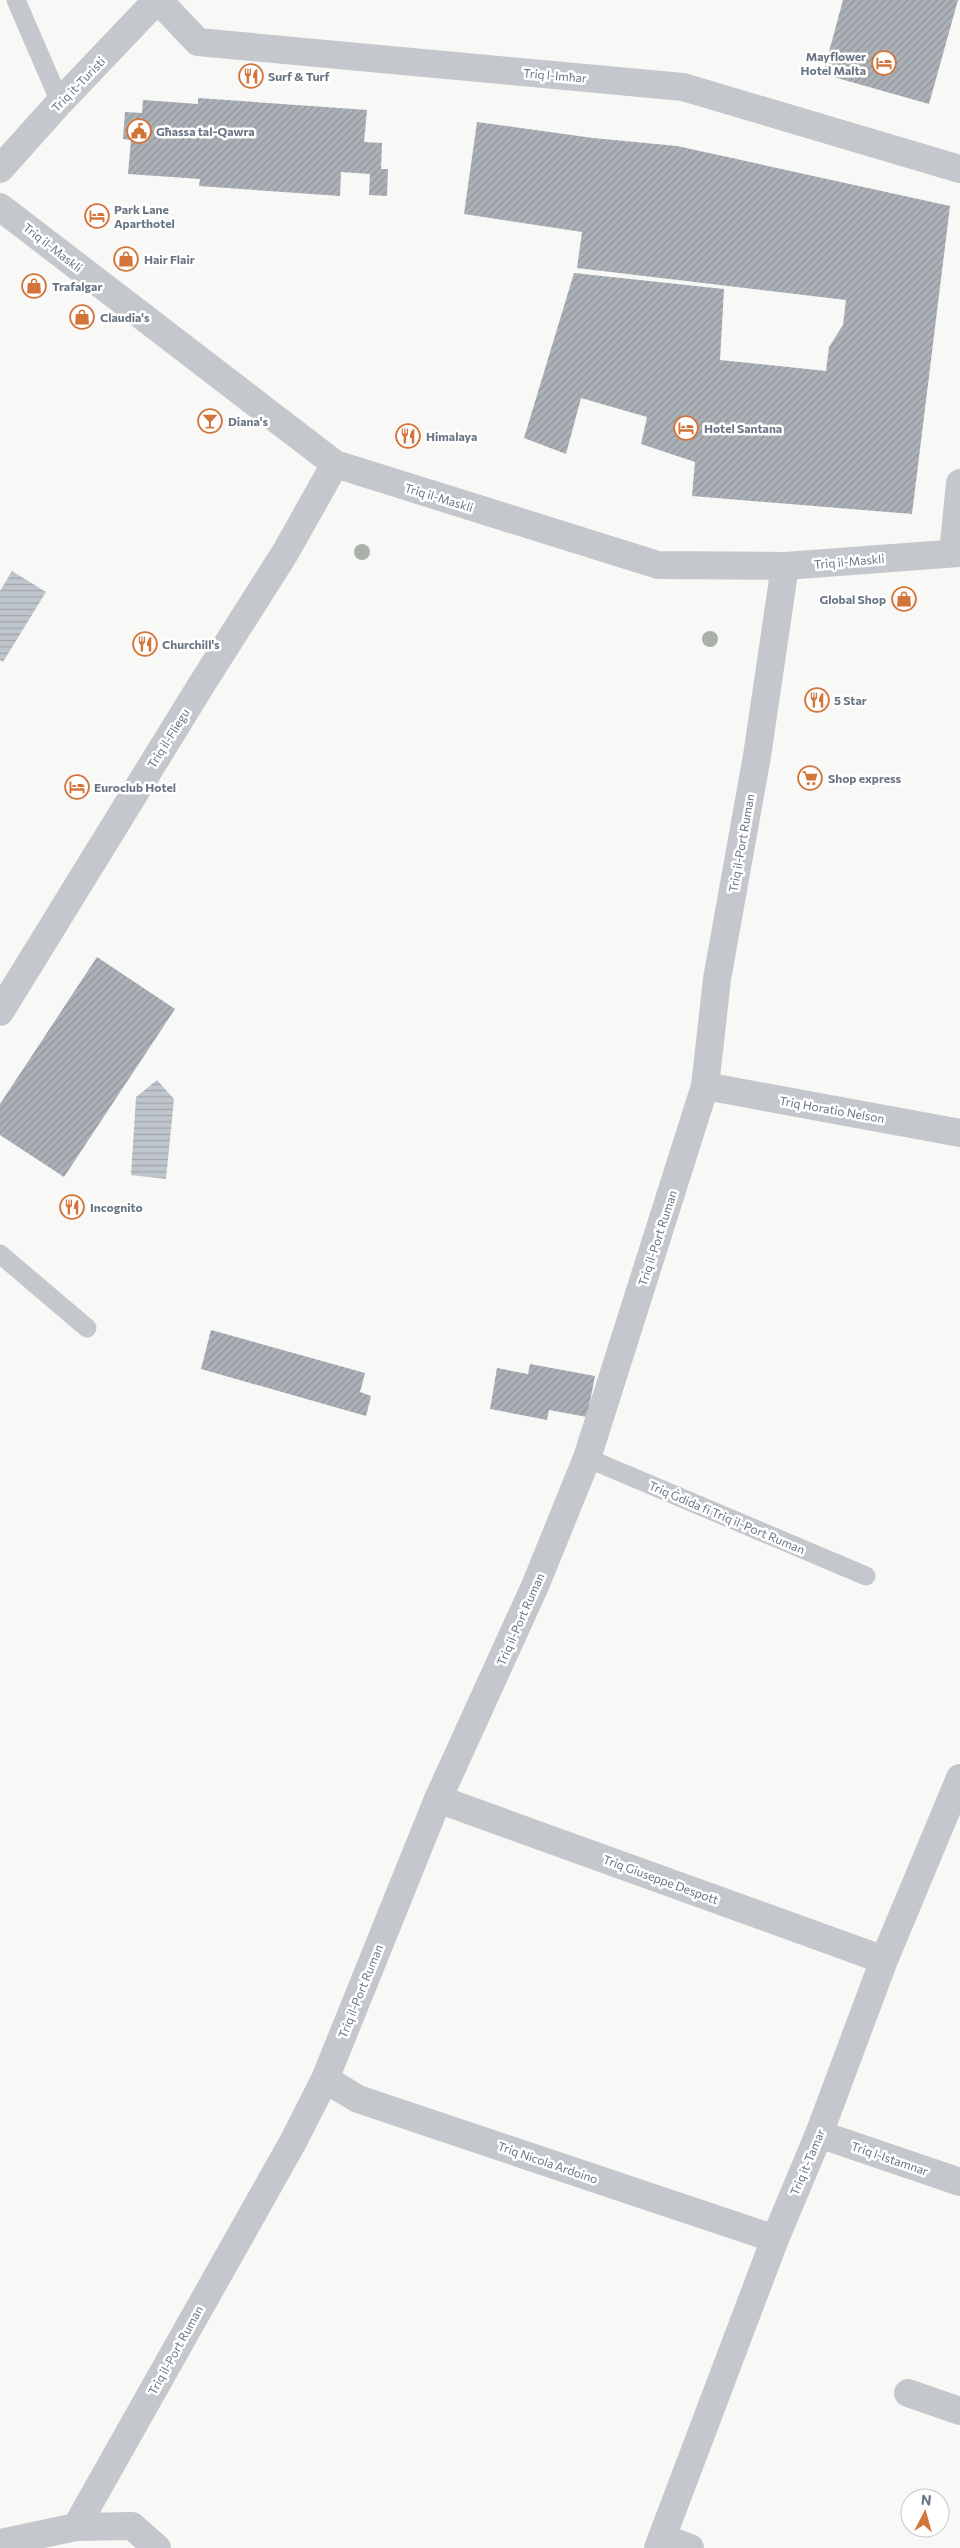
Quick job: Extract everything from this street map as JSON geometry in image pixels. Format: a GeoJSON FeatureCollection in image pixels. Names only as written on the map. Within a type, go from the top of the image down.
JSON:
{"type":"FeatureCollection","features":[{"type":"Feature","properties":{"kind":"street","name":"Triq it-Turisti"},"geometry":{"type":"LineString","coordinates":[[0,169],[60,102],[157,0]]}},
{"type":"Feature","properties":{"kind":"street","name":"Triq l-Imħar"},"geometry":{"type":"LineString","coordinates":[[157,0],[198,42],[683,87],[960,169]]}},
{"type":"Feature","properties":{"kind":"street","name":"Triq il-Maskli"},"geometry":{"type":"LineString","coordinates":[[0,207],[335,464],[658,565],[785,566],[957,553]]}},
{"type":"Feature","properties":{"kind":"street","name":"Triq il-Fliegu"},"geometry":{"type":"LineString","coordinates":[[0,1012],[200,687],[285,553],[335,464]]}},
{"type":"Feature","properties":{"kind":"street"},"geometry":{"type":"LineString","coordinates":[[957,553],[960,483]]}},
{"type":"Feature","properties":{"kind":"street","name":"Triq il-Port Ruman"},"geometry":{"type":"LineString","coordinates":[[76,2527],[293,2142],[324,2079],[438,1799],[535,1586],[587,1458],[705,1086],[717,979],[757,756],[785,566]]}},
{"type":"Feature","properties":{"kind":"street","name":"Triq Horatio Nelson"},"geometry":{"type":"LineString","coordinates":[[705,1086],[960,1133]]}},
{"type":"Feature","properties":{"kind":"street","name":"Triq it-Tamar"},"geometry":{"type":"LineString","coordinates":[[660,2543],[774,2239],[819,2134],[884,1960],[957,1793]]}},
{"type":"Feature","properties":{"kind":"street","name":"Triq Giuseppe Despott"},"geometry":{"type":"LineString","coordinates":[[438,1799],[884,1960]]}},
{"type":"Feature","properties":{"kind":"street","name":"Triq Nicola Ardoino"},"geometry":{"type":"LineString","coordinates":[[324,2079],[358,2098],[774,2239]]}},
{"type":"Feature","properties":{"kind":"street","name":"Triq l-Istamnar"},"geometry":{"type":"LineString","coordinates":[[819,2134],[960,2182]]}},
{"type":"Feature","properties":{"kind":"street"},"geometry":{"type":"LineString","coordinates":[[908,2392],[960,2411]]}},
{"type":"Feature","properties":{"kind":"street"},"geometry":{"type":"LineString","coordinates":[[0,2543],[76,2527],[132,2526],[157,2548]]}},
{"type":"Feature","properties":{"kind":"street"},"geometry":{"type":"LineString","coordinates":[[660,2543],[690,2548]]}},
{"type":"Feature","properties":{"kind":"lane"},"geometry":{"type":"LineString","coordinates":[[16,0],[60,102]]}},
{"type":"Feature","properties":{"kind":"lane"},"geometry":{"type":"LineString","coordinates":[[0,1254],[87,1328]]}},
{"type":"Feature","properties":{"kind":"lane","name":"Triq Ġdida fi Triq il-Port Ruman"},"geometry":{"type":"LineString","coordinates":[[587,1458],[866,1576]]}},
{"type":"Feature","properties":{"kind":"shaded area"},"geometry":{"type":"Polygon","coordinates":[[[12,571],[46,592],[3,662],[0,660],[0,591],[12,571]]]}},
{"type":"Feature","properties":{"kind":"shaded area"},"geometry":{"type":"Polygon","coordinates":[[[157,1080],[174,1099],[166,1179],[131,1175],[136,1097],[157,1080]]]}},
{"type":"Feature","properties":{"kind":"building"},"geometry":{"type":"Polygon","coordinates":[[[843,0],[958,0],[929,104],[823,74],[843,0]]]}},
{"type":"Feature","properties":{"kind":"building"},"geometry":{"type":"Polygon","coordinates":[[[198,98],[367,110],[364,142],[382,143],[381,169],[388,169],[387,196],[369,195],[370,174],[341,172],[340,196],[199,186],[200,179],[128,174],[131,140],[123,139],[125,112],[142,113],[143,100],[198,104],[198,98]]]}},
{"type":"Feature","properties":{"kind":"building"},"geometry":{"type":"Polygon","coordinates":[[[477,122],[593,138],[677,146],[950,206],[912,514],[692,496],[695,462],[641,444],[647,417],[581,398],[566,454],[524,438],[574,273],[724,289],[720,360],[826,371],[829,347],[843,325],[846,300],[577,268],[582,232],[464,214],[477,122]]]}},
{"type":"Feature","properties":{"kind":"building"},"geometry":{"type":"Polygon","coordinates":[[[97,957],[175,1009],[64,1177],[0,1135],[0,1104],[97,957]]]}},
{"type":"Feature","properties":{"kind":"building"},"geometry":{"type":"Polygon","coordinates":[[[211,1330],[365,1373],[360,1392],[371,1396],[366,1416],[201,1369],[211,1330]]]}},
{"type":"Feature","properties":{"kind":"building"},"geometry":{"type":"Polygon","coordinates":[[[530,1364],[595,1376],[587,1417],[549,1410],[547,1420],[490,1409],[497,1368],[528,1374],[530,1364]]]}},
{"type":"Feature","properties":{"kind":"place","name":"Mayflower Hotel Malta"},"geometry":{"type":"Point","coordinates":[884,63]}},
{"type":"Feature","properties":{"kind":"place","name":"Surf & Turf"},"geometry":{"type":"Point","coordinates":[251,76]}},
{"type":"Feature","properties":{"kind":"place","name":"Għassa tal-Qawra"},"geometry":{"type":"Point","coordinates":[139,131]}},
{"type":"Feature","properties":{"kind":"place","name":"Park Lane Aparthotel"},"geometry":{"type":"Point","coordinates":[97,216]}},
{"type":"Feature","properties":{"kind":"place","name":"Hair Flair"},"geometry":{"type":"Point","coordinates":[126,259]}},
{"type":"Feature","properties":{"kind":"place","name":"Trafalgar"},"geometry":{"type":"Point","coordinates":[34,286]}},
{"type":"Feature","properties":{"kind":"place","name":"Claudia's"},"geometry":{"type":"Point","coordinates":[82,317]}},
{"type":"Feature","properties":{"kind":"place","name":"Diana's"},"geometry":{"type":"Point","coordinates":[210,421]}},
{"type":"Feature","properties":{"kind":"place","name":"Hotel Santana"},"geometry":{"type":"Point","coordinates":[686,428]}},
{"type":"Feature","properties":{"kind":"place","name":"Himalaya"},"geometry":{"type":"Point","coordinates":[408,436]}},
{"type":"Feature","properties":{"kind":"place","name":"Global Shop"},"geometry":{"type":"Point","coordinates":[904,599]}},
{"type":"Feature","properties":{"kind":"place","name":"Churchill's"},"geometry":{"type":"Point","coordinates":[145,644]}},
{"type":"Feature","properties":{"kind":"place","name":"5 Star"},"geometry":{"type":"Point","coordinates":[817,700]}},
{"type":"Feature","properties":{"kind":"place","name":"Shop express"},"geometry":{"type":"Point","coordinates":[810,778]}},
{"type":"Feature","properties":{"kind":"place","name":"Euroclub Hotel"},"geometry":{"type":"Point","coordinates":[77,787]}},
{"type":"Feature","properties":{"kind":"place","name":"Incognito"},"geometry":{"type":"Point","coordinates":[72,1207]}}]}
